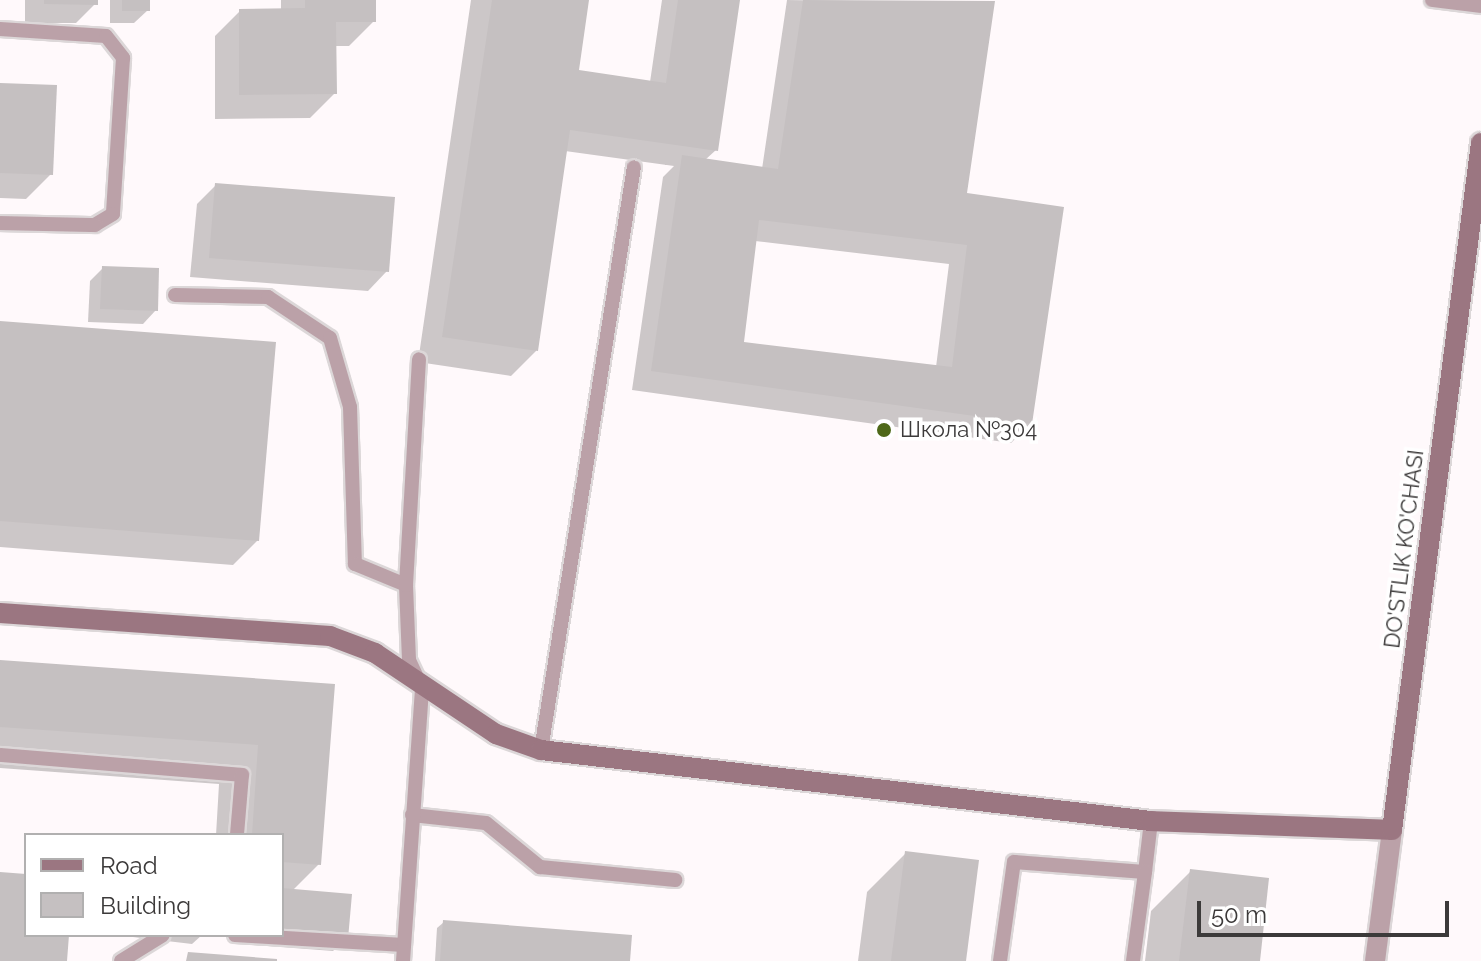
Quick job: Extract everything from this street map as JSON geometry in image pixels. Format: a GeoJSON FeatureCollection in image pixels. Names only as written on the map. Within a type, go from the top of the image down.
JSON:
{"type":"FeatureCollection","features":[{"type":"Feature","properties":{"kind":"street","name":"DO'STLIK KO'CHASI"},"geometry":{"type":"LineString","coordinates":[[1375,961],[1476,225],[1481,143]]}},
{"type":"Feature","properties":{"kind":"street"},"geometry":{"type":"LineString","coordinates":[[0,613],[330,636],[375,653],[422,688],[496,734],[541,750],[1151,821],[1392,830]]}},
{"type":"Feature","properties":{"kind":"lane"},"geometry":{"type":"LineString","coordinates":[[1432,0],[1481,6]]}},
{"type":"Feature","properties":{"kind":"lane"},"geometry":{"type":"LineString","coordinates":[[0,29],[106,36],[123,58],[113,214],[95,225],[0,223]]}},
{"type":"Feature","properties":{"kind":"lane"},"geometry":{"type":"LineString","coordinates":[[541,750],[634,167]]}},
{"type":"Feature","properties":{"kind":"lane"},"geometry":{"type":"LineString","coordinates":[[175,295],[268,297],[330,338],[350,407],[355,564],[406,585]]}},
{"type":"Feature","properties":{"kind":"lane"},"geometry":{"type":"LineString","coordinates":[[403,961],[422,688],[409,660],[406,585],[419,359]]}},
{"type":"Feature","properties":{"kind":"lane"},"geometry":{"type":"LineString","coordinates":[[0,755],[242,775],[237,833]]}},
{"type":"Feature","properties":{"kind":"lane"},"geometry":{"type":"LineString","coordinates":[[412,815],[486,823],[540,867],[675,880]]}},
{"type":"Feature","properties":{"kind":"lane"},"geometry":{"type":"LineString","coordinates":[[1133,961],[1151,821]]}},
{"type":"Feature","properties":{"kind":"lane"},"geometry":{"type":"LineString","coordinates":[[1000,961],[1014,862],[1145,872]]}},
{"type":"Feature","properties":{"kind":"lane"},"geometry":{"type":"LineString","coordinates":[[121,961],[160,937]]}},
{"type":"Feature","properties":{"kind":"lane"},"geometry":{"type":"LineString","coordinates":[[269,937],[404,945]]}},
{"type":"Feature","properties":{"kind":"building"},"geometry":{"type":"Polygon","coordinates":[[[44,0],[98,0],[98,5],[44,4],[44,0]]]}},
{"type":"Feature","properties":{"kind":"building"},"geometry":{"type":"Polygon","coordinates":[[[122,0],[150,0],[150,11],[122,11],[122,0]]]}},
{"type":"Feature","properties":{"kind":"building"},"geometry":{"type":"Polygon","coordinates":[[[305,0],[376,0],[376,22],[336,22],[337,94],[239,95],[239,9],[305,8],[305,0]]]}},
{"type":"Feature","properties":{"kind":"building"},"geometry":{"type":"Polygon","coordinates":[[[492,0],[589,0],[579,70],[666,83],[678,0],[740,0],[718,151],[570,130],[538,351],[442,337],[492,0]]]}},
{"type":"Feature","properties":{"kind":"building"},"geometry":{"type":"Polygon","coordinates":[[[803,0],[995,1],[967,193],[1064,207],[1032,424],[651,371],[682,155],[778,169],[803,0]],[[759,220],[744,342],[952,367],[967,245],[759,220]]]}},
{"type":"Feature","properties":{"kind":"building"},"geometry":{"type":"Polygon","coordinates":[[[0,83],[57,85],[53,175],[0,173],[0,83]]]}},
{"type":"Feature","properties":{"kind":"building"},"geometry":{"type":"Polygon","coordinates":[[[215,183],[395,197],[389,272],[209,258],[215,183]]]}},
{"type":"Feature","properties":{"kind":"building"},"geometry":{"type":"Polygon","coordinates":[[[102,266],[159,268],[158,311],[100,309],[102,266]]]}},
{"type":"Feature","properties":{"kind":"building"},"geometry":{"type":"Polygon","coordinates":[[[0,321],[276,342],[259,541],[0,521],[0,321]]]}},
{"type":"Feature","properties":{"kind":"building"},"geometry":{"type":"Polygon","coordinates":[[[0,660],[335,684],[321,865],[284,862],[284,833],[252,833],[258,745],[0,727],[0,660]]]}},
{"type":"Feature","properties":{"kind":"building"},"geometry":{"type":"Polygon","coordinates":[[[905,851],[979,860],[966,961],[891,961],[905,851]]]}},
{"type":"Feature","properties":{"kind":"building"},"geometry":{"type":"Polygon","coordinates":[[[1190,869],[1269,878],[1260,961],[1179,961],[1190,869]]]}},
{"type":"Feature","properties":{"kind":"building"},"geometry":{"type":"Polygon","coordinates":[[[0,872],[24,874],[24,937],[69,937],[67,961],[0,961],[0,872]]]}},
{"type":"Feature","properties":{"kind":"building"},"geometry":{"type":"Polygon","coordinates":[[[284,888],[352,894],[348,939],[284,934],[284,888]]]}},
{"type":"Feature","properties":{"kind":"building"},"geometry":{"type":"Polygon","coordinates":[[[443,920],[632,935],[630,961],[440,961],[443,920]]]}},
{"type":"Feature","properties":{"kind":"building"},"geometry":{"type":"Polygon","coordinates":[[[188,952],[277,959],[277,961],[186,961],[188,952]]]}},
{"type":"Feature","properties":{"kind":"place","name":"Школа №304"},"geometry":{"type":"Point","coordinates":[884,430]}}]}
